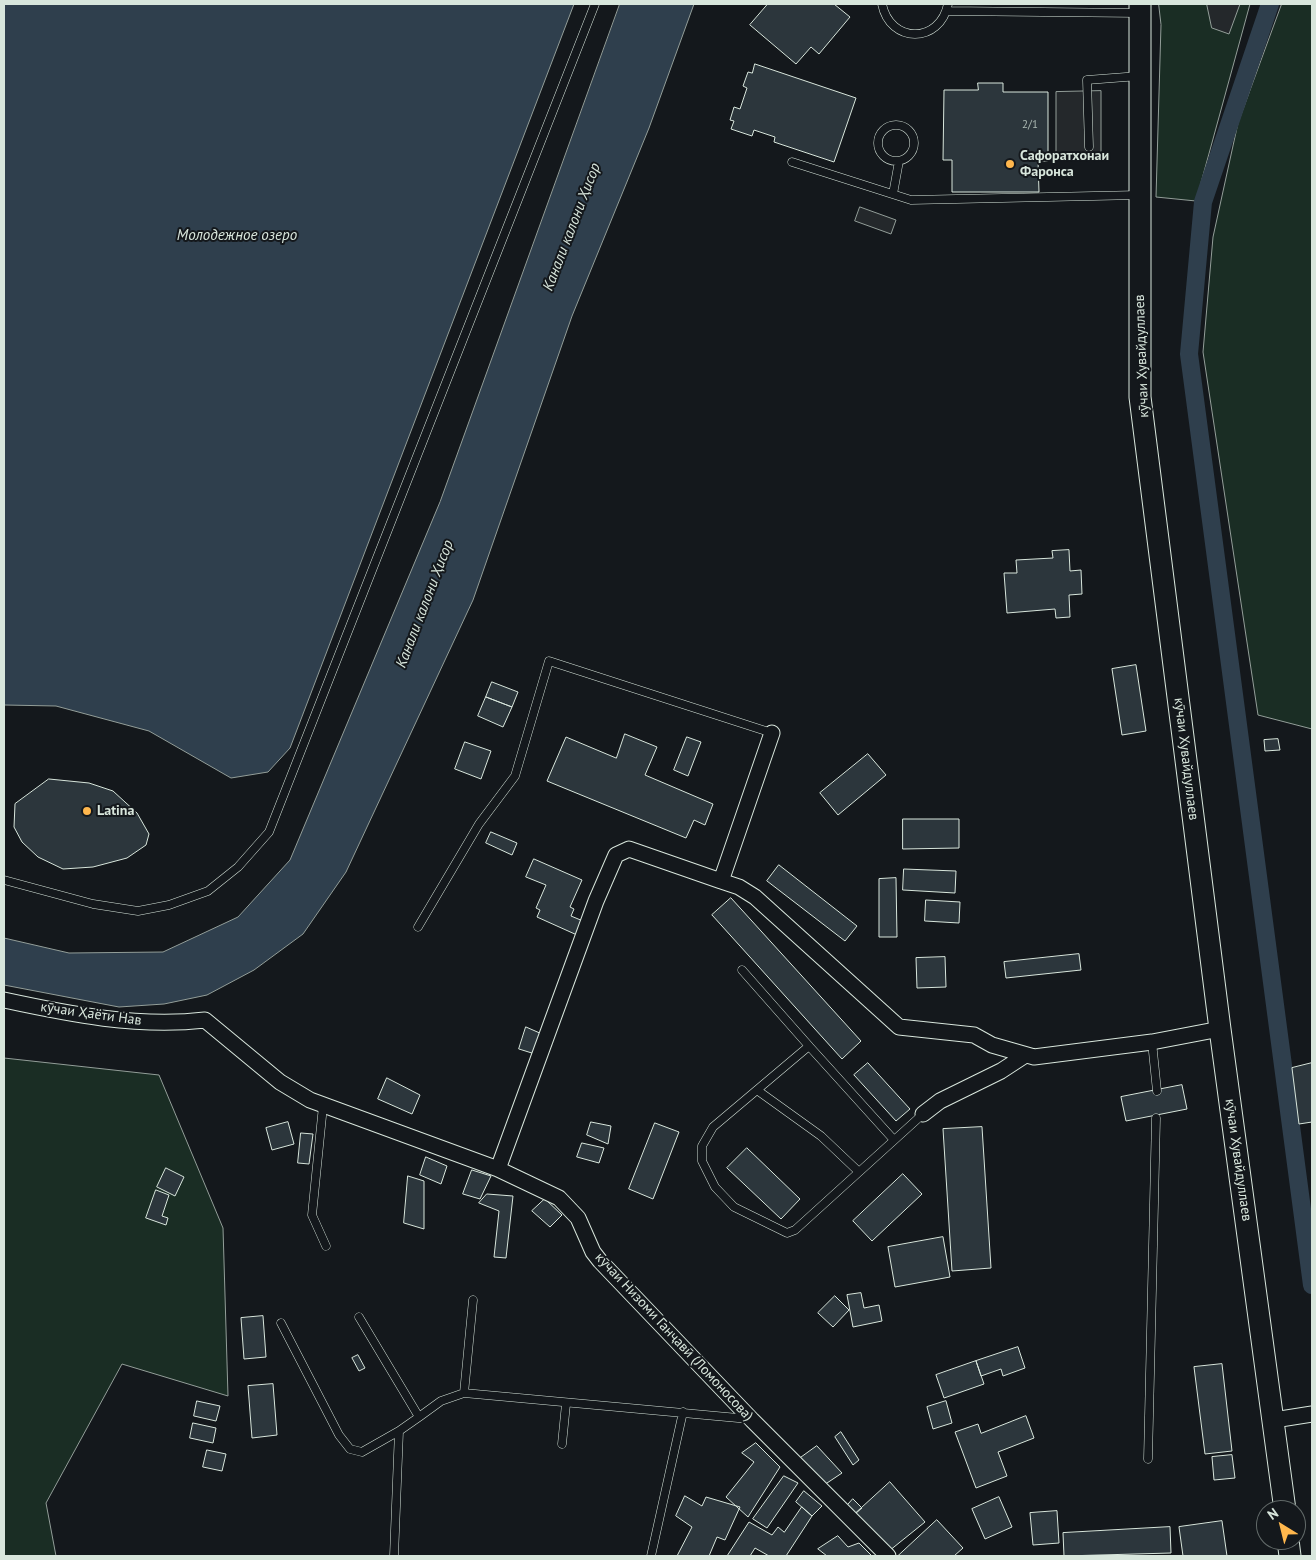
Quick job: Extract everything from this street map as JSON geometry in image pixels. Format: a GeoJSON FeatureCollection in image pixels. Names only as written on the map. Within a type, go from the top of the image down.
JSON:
{"type":"FeatureCollection","features":[{"type":"Feature","properties":{"kind":"street","name":"кӯчаи Хувайдуллаев"},"geometry":{"type":"LineString","coordinates":[[1140,8],[1140,397],[1220,1029],[1284,1500]]}},
{"type":"Feature","properties":{"kind":"street"},"geometry":{"type":"LineString","coordinates":[[721,881],[772,733]]}},
{"type":"Feature","properties":{"kind":"street"},"geometry":{"type":"LineString","coordinates":[[498,1169],[596,901],[616,854],[629,849],[739,887],[755,897],[899,1027],[974,1036],[992,1045],[1024,1056],[1046,1057],[1152,1042],[1220,1029]]}},
{"type":"Feature","properties":{"kind":"street","name":"кӯчаи Ҳаёти Нав"},"geometry":{"type":"LineString","coordinates":[[4,1000],[49,1010],[124,1020],[179,1023],[205,1020],[255,1062]]}},
{"type":"Feature","properties":{"kind":"street"},"geometry":{"type":"LineString","coordinates":[[923,1114],[940,1101],[1001,1071],[1024,1056]]}},
{"type":"Feature","properties":{"kind":"street","name":"кӯчаи Низоми Ганҷавӣ (Ломоносова)"},"geometry":{"type":"LineString","coordinates":[[255,1062],[294,1091],[323,1106],[498,1169],[559,1198],[578,1218],[593,1252],[600,1261],[752,1420],[888,1556]]}},
{"type":"Feature","properties":{"kind":"street"},"geometry":{"type":"LineString","coordinates":[[1274,1420],[1312,1414]]}},
{"type":"Feature","properties":{"kind":"lane"},"geometry":{"type":"LineString","coordinates":[[4,880],[93,904],[138,911],[146,910],[169,905],[208,891],[238,867],[268,832],[595,4]]}},
{"type":"Feature","properties":{"kind":"lane"},"geometry":{"type":"LineString","coordinates":[[882,4],[889,22],[897,29],[908,34],[930,31],[938,24],[947,7],[1140,8]]}},
{"type":"Feature","properties":{"kind":"lane"},"geometry":{"type":"LineString","coordinates":[[1089,147],[1088,80],[1139,76]]}},
{"type":"Feature","properties":{"kind":"lane"},"geometry":{"type":"LineString","coordinates":[[893,194],[899,161],[910,154],[914,142],[912,136],[904,127],[891,126],[881,133],[878,145],[883,156],[894,162],[899,161]]}},
{"type":"Feature","properties":{"kind":"lane"},"geometry":{"type":"LineString","coordinates":[[792,162],[911,200],[1139,195]]}},
{"type":"Feature","properties":{"kind":"lane"},"geometry":{"type":"LineString","coordinates":[[418,927],[469,840],[515,776],[549,661],[772,733]]}},
{"type":"Feature","properties":{"kind":"lane"},"geometry":{"type":"LineString","coordinates":[[742,970],[894,1140]]}},
{"type":"Feature","properties":{"kind":"lane"},"geometry":{"type":"LineString","coordinates":[[1152,1042],[1157,1090]]}},
{"type":"Feature","properties":{"kind":"lane"},"geometry":{"type":"LineString","coordinates":[[809,1046],[713,1127],[702,1146],[702,1160],[715,1187],[734,1207],[788,1233],[795,1230],[923,1114]]}},
{"type":"Feature","properties":{"kind":"lane"},"geometry":{"type":"LineString","coordinates":[[757,1090],[821,1136],[859,1172]]}},
{"type":"Feature","properties":{"kind":"lane"},"geometry":{"type":"LineString","coordinates":[[323,1106],[312,1216],[326,1246]]}},
{"type":"Feature","properties":{"kind":"lane"},"geometry":{"type":"LineString","coordinates":[[1148,1459],[1156,1118]]}},
{"type":"Feature","properties":{"kind":"lane"},"geometry":{"type":"LineString","coordinates":[[464,1393],[472,1300]]}},
{"type":"Feature","properties":{"kind":"lane"},"geometry":{"type":"LineString","coordinates":[[359,1317],[419,1417]]}},
{"type":"Feature","properties":{"kind":"lane"},"geometry":{"type":"LineString","coordinates":[[281,1323],[339,1436],[350,1449],[362,1452],[399,1431],[441,1401],[464,1393],[566,1404],[684,1412],[752,1420]]}},
{"type":"Feature","properties":{"kind":"lane"},"geometry":{"type":"LineString","coordinates":[[562,1444],[566,1404]]}},
{"type":"Feature","properties":{"kind":"lane"},"geometry":{"type":"LineString","coordinates":[[651,1556],[684,1412]]}},
{"type":"Feature","properties":{"kind":"lane"},"geometry":{"type":"LineString","coordinates":[[394,1556],[399,1431]]}},
{"type":"Feature","properties":{"kind":"green space"},"geometry":{"type":"Polygon","coordinates":[[[1159,4],[1250,4],[1196,201],[1156,197],[1161,25],[1159,4]]]}},
{"type":"Feature","properties":{"kind":"green space"},"geometry":{"type":"Polygon","coordinates":[[[1282,4],[1312,4],[1312,729],[1258,715],[1203,352],[1213,237],[1238,123],[1282,4]]]}},
{"type":"Feature","properties":{"kind":"green space"},"geometry":{"type":"Polygon","coordinates":[[[4,1058],[159,1075],[223,1228],[228,1396],[122,1364],[46,1503],[56,1556],[4,1556],[4,1058]]]}},
{"type":"Feature","properties":{"kind":"shaded area"},"geometry":{"type":"Polygon","coordinates":[[[1207,4],[1240,4],[1229,34],[1212,28],[1207,4]]]}},
{"type":"Feature","properties":{"kind":"shaded area"},"geometry":{"type":"Polygon","coordinates":[[[1101,91],[1101,158],[1056,159],[1056,92],[1101,91]]]}},
{"type":"Feature","properties":{"kind":"shaded area"},"geometry":{"type":"Polygon","coordinates":[[[860,207],[896,220],[891,234],[855,221],[860,207]]]}},
{"type":"Feature","properties":{"kind":"water","name":"Молодежное озеро"},"geometry":{"type":"Polygon","coordinates":[[[4,4],[574,4],[290,748],[268,772],[231,778],[149,731],[56,706],[4,705],[4,4]]]}},
{"type":"Feature","properties":{"kind":"water","name":"Канали калони Ҳисор"},"geometry":{"type":"Polygon","coordinates":[[[620,4],[694,4],[649,128],[572,316],[473,600],[346,872],[303,934],[254,970],[207,995],[164,1004],[119,1007],[4,985],[4,938],[69,953],[163,952],[238,917],[290,860],[440,502],[620,4]]]}},
{"type":"Feature","properties":{"kind":"building"},"geometry":{"type":"Polygon","coordinates":[[[768,4],[834,4],[850,17],[819,54],[811,47],[796,64],[750,25],[768,4]]]}},
{"type":"Feature","properties":{"kind":"building"},"geometry":{"type":"Polygon","coordinates":[[[755,64],[856,98],[834,162],[774,142],[775,137],[754,130],[752,136],[731,129],[734,121],[730,120],[734,107],[740,109],[747,88],[743,86],[748,72],[752,73],[755,64]]]}},
{"type":"Feature","properties":{"kind":"building"},"geometry":{"type":"Polygon","coordinates":[[[978,83],[1003,83],[1003,92],[1048,92],[1048,161],[1038,161],[1039,192],[952,192],[952,160],[943,160],[944,90],[978,90],[978,83]]]}},
{"type":"Feature","properties":{"kind":"building"},"geometry":{"type":"Polygon","coordinates":[[[1069,550],[1070,571],[1081,570],[1082,594],[1069,595],[1070,617],[1056,618],[1055,609],[1007,613],[1004,573],[1017,573],[1016,560],[1053,558],[1052,551],[1069,550]]]}},
{"type":"Feature","properties":{"kind":"building"},"geometry":{"type":"Polygon","coordinates":[[[1136,665],[1146,731],[1122,735],[1112,669],[1136,665]]]}},
{"type":"Feature","properties":{"kind":"building"},"geometry":{"type":"Polygon","coordinates":[[[492,682],[518,692],[512,707],[486,697],[492,682]]]}},
{"type":"Feature","properties":{"kind":"building"},"geometry":{"type":"Polygon","coordinates":[[[486,697],[512,707],[503,727],[478,716],[486,697]]]}},
{"type":"Feature","properties":{"kind":"building"},"geometry":{"type":"Polygon","coordinates":[[[625,734],[657,747],[645,775],[713,804],[705,825],[694,820],[686,838],[547,781],[566,737],[616,758],[625,734]]]}},
{"type":"Feature","properties":{"kind":"building"},"geometry":{"type":"Polygon","coordinates":[[[687,737],[701,742],[688,776],[674,770],[687,737]]]}},
{"type":"Feature","properties":{"kind":"building"},"geometry":{"type":"Polygon","coordinates":[[[1278,739],[1280,750],[1265,751],[1264,740],[1278,739]]]}},
{"type":"Feature","properties":{"kind":"building"},"geometry":{"type":"Polygon","coordinates":[[[465,742],[491,751],[481,779],[455,769],[465,742]]]}},
{"type":"Feature","properties":{"kind":"building"},"geometry":{"type":"Polygon","coordinates":[[[868,754],[886,775],[838,815],[820,793],[868,754]]]}},
{"type":"Feature","properties":{"kind":"building"},"geometry":{"type":"Polygon","coordinates":[[[49,779],[89,783],[113,791],[137,813],[149,834],[146,845],[127,858],[93,867],[63,869],[38,857],[22,842],[14,827],[15,804],[49,779]]]}},
{"type":"Feature","properties":{"kind":"building"},"geometry":{"type":"Polygon","coordinates":[[[903,819],[959,819],[959,848],[903,849],[903,819]]]}},
{"type":"Feature","properties":{"kind":"building"},"geometry":{"type":"Polygon","coordinates":[[[491,832],[517,843],[512,855],[486,843],[491,832]]]}},
{"type":"Feature","properties":{"kind":"building"},"geometry":{"type":"Polygon","coordinates":[[[534,859],[582,880],[570,907],[574,909],[571,916],[583,921],[577,935],[537,917],[540,910],[536,908],[546,885],[526,877],[534,859]]]}},
{"type":"Feature","properties":{"kind":"building"},"geometry":{"type":"Polygon","coordinates":[[[779,865],[857,926],[845,941],[767,881],[779,865]]]}},
{"type":"Feature","properties":{"kind":"building"},"geometry":{"type":"Polygon","coordinates":[[[904,869],[956,871],[955,893],[903,890],[904,869]]]}},
{"type":"Feature","properties":{"kind":"building"},"geometry":{"type":"Polygon","coordinates":[[[896,878],[897,937],[879,937],[879,879],[896,878]]]}},
{"type":"Feature","properties":{"kind":"building"},"geometry":{"type":"Polygon","coordinates":[[[731,898],[861,1041],[842,1059],[712,915],[731,898]]]}},
{"type":"Feature","properties":{"kind":"building"},"geometry":{"type":"Polygon","coordinates":[[[926,900],[960,902],[959,923],[925,921],[926,900]]]}},
{"type":"Feature","properties":{"kind":"building"},"geometry":{"type":"Polygon","coordinates":[[[1079,954],[1081,970],[1006,978],[1004,962],[1079,954]]]}},
{"type":"Feature","properties":{"kind":"building"},"geometry":{"type":"Polygon","coordinates":[[[945,957],[946,987],[917,988],[916,958],[945,957]]]}},
{"type":"Feature","properties":{"kind":"building"},"geometry":{"type":"Polygon","coordinates":[[[526,1027],[542,1034],[535,1054],[519,1049],[526,1027]]]}},
{"type":"Feature","properties":{"kind":"building"},"geometry":{"type":"Polygon","coordinates":[[[868,1063],[910,1109],[896,1121],[854,1075],[868,1063]]]}},
{"type":"Feature","properties":{"kind":"building"},"geometry":{"type":"Polygon","coordinates":[[[1312,1063],[1312,1122],[1299,1124],[1292,1068],[1312,1063]]]}},
{"type":"Feature","properties":{"kind":"building"},"geometry":{"type":"Polygon","coordinates":[[[387,1078],[420,1095],[412,1114],[378,1099],[387,1078]]]}},
{"type":"Feature","properties":{"kind":"building"},"geometry":{"type":"Polygon","coordinates":[[[1182,1085],[1187,1109],[1126,1121],[1121,1097],[1182,1085]]]}},
{"type":"Feature","properties":{"kind":"building"},"geometry":{"type":"Polygon","coordinates":[[[288,1122],[294,1144],[272,1150],[266,1128],[288,1122]]]}},
{"type":"Feature","properties":{"kind":"building"},"geometry":{"type":"Polygon","coordinates":[[[591,1122],[611,1126],[608,1144],[587,1135],[591,1122]]]}},
{"type":"Feature","properties":{"kind":"building"},"geometry":{"type":"Polygon","coordinates":[[[655,1123],[679,1132],[653,1199],[629,1189],[655,1123]]]}},
{"type":"Feature","properties":{"kind":"building"},"geometry":{"type":"Polygon","coordinates":[[[982,1127],[991,1268],[952,1271],[943,1129],[982,1127]]]}},
{"type":"Feature","properties":{"kind":"building"},"geometry":{"type":"Polygon","coordinates":[[[301,1133],[313,1134],[309,1164],[298,1163],[301,1133]]]}},
{"type":"Feature","properties":{"kind":"building"},"geometry":{"type":"Polygon","coordinates":[[[582,1143],[604,1148],[599,1163],[577,1157],[582,1143]]]}},
{"type":"Feature","properties":{"kind":"building"},"geometry":{"type":"Polygon","coordinates":[[[747,1148],[800,1199],[781,1219],[727,1168],[747,1148]]]}},
{"type":"Feature","properties":{"kind":"building"},"geometry":{"type":"Polygon","coordinates":[[[426,1157],[447,1166],[441,1184],[420,1175],[426,1157]]]}},
{"type":"Feature","properties":{"kind":"building"},"geometry":{"type":"Polygon","coordinates":[[[166,1168],[184,1177],[175,1196],[157,1187],[166,1168]]]}},
{"type":"Feature","properties":{"kind":"building"},"geometry":{"type":"Polygon","coordinates":[[[472,1170],[491,1176],[480,1199],[463,1194],[472,1170]]]}},
{"type":"Feature","properties":{"kind":"building"},"geometry":{"type":"Polygon","coordinates":[[[903,1174],[922,1194],[872,1241],[853,1221],[903,1174]]]}},
{"type":"Feature","properties":{"kind":"building"},"geometry":{"type":"Polygon","coordinates":[[[408,1176],[424,1181],[424,1229],[404,1223],[408,1176]]]}},
{"type":"Feature","properties":{"kind":"building"},"geometry":{"type":"Polygon","coordinates":[[[156,1190],[169,1195],[162,1216],[168,1218],[166,1225],[146,1218],[156,1190]]]}},
{"type":"Feature","properties":{"kind":"building"},"geometry":{"type":"Polygon","coordinates":[[[487,1194],[513,1196],[506,1258],[494,1257],[499,1211],[479,1203],[487,1194]]]}},
{"type":"Feature","properties":{"kind":"building"},"geometry":{"type":"Polygon","coordinates":[[[545,1199],[562,1215],[550,1227],[532,1211],[545,1199]]]}},
{"type":"Feature","properties":{"kind":"building"},"geometry":{"type":"Polygon","coordinates":[[[943,1237],[950,1277],[895,1287],[888,1247],[943,1237]]]}},
{"type":"Feature","properties":{"kind":"building"},"geometry":{"type":"Polygon","coordinates":[[[861,1293],[864,1308],[879,1305],[882,1321],[853,1327],[847,1295],[861,1293]]]}},
{"type":"Feature","properties":{"kind":"building"},"geometry":{"type":"Polygon","coordinates":[[[835,1296],[849,1310],[833,1327],[818,1313],[835,1296]]]}},
{"type":"Feature","properties":{"kind":"building"},"geometry":{"type":"Polygon","coordinates":[[[263,1316],[266,1357],[244,1359],[241,1318],[263,1316]]]}},
{"type":"Feature","properties":{"kind":"building"},"geometry":{"type":"Polygon","coordinates":[[[1018,1347],[1025,1368],[1003,1376],[1001,1369],[981,1376],[976,1361],[1018,1347]]]}},
{"type":"Feature","properties":{"kind":"building"},"geometry":{"type":"Polygon","coordinates":[[[358,1355],[365,1368],[359,1371],[352,1358],[358,1355]]]}},
{"type":"Feature","properties":{"kind":"building"},"geometry":{"type":"Polygon","coordinates":[[[976,1361],[984,1384],[944,1398],[936,1375],[976,1361]]]}},
{"type":"Feature","properties":{"kind":"building"},"geometry":{"type":"Polygon","coordinates":[[[1222,1364],[1232,1451],[1205,1454],[1194,1367],[1222,1364]]]}},
{"type":"Feature","properties":{"kind":"building"},"geometry":{"type":"Polygon","coordinates":[[[273,1384],[277,1435],[252,1438],[248,1386],[273,1384]]]}},
{"type":"Feature","properties":{"kind":"building"},"geometry":{"type":"Polygon","coordinates":[[[197,1401],[220,1406],[216,1421],[194,1416],[197,1401]]]}},
{"type":"Feature","properties":{"kind":"building"},"geometry":{"type":"Polygon","coordinates":[[[946,1401],[952,1423],[933,1429],[927,1407],[946,1401]]]}},
{"type":"Feature","properties":{"kind":"building"},"geometry":{"type":"Polygon","coordinates":[[[1026,1416],[1034,1438],[998,1452],[1007,1476],[976,1488],[955,1432],[978,1424],[981,1433],[1026,1416]]]}},
{"type":"Feature","properties":{"kind":"building"},"geometry":{"type":"Polygon","coordinates":[[[193,1423],[216,1428],[213,1443],[190,1438],[193,1423]]]}},
{"type":"Feature","properties":{"kind":"building"},"geometry":{"type":"Polygon","coordinates":[[[841,1432],[859,1460],[853,1465],[835,1437],[841,1432]]]}},
{"type":"Feature","properties":{"kind":"building"},"geometry":{"type":"Polygon","coordinates":[[[756,1443],[780,1467],[748,1517],[726,1497],[754,1462],[742,1453],[756,1443]]]}},
{"type":"Feature","properties":{"kind":"building"},"geometry":{"type":"Polygon","coordinates":[[[817,1446],[842,1473],[824,1485],[799,1459],[817,1446]]]}},
{"type":"Feature","properties":{"kind":"building"},"geometry":{"type":"Polygon","coordinates":[[[207,1450],[226,1454],[222,1471],[203,1467],[207,1450]]]}},
{"type":"Feature","properties":{"kind":"building"},"geometry":{"type":"Polygon","coordinates":[[[1232,1455],[1235,1478],[1214,1480],[1212,1457],[1232,1455]]]}},
{"type":"Feature","properties":{"kind":"building"},"geometry":{"type":"Polygon","coordinates":[[[784,1476],[798,1483],[767,1528],[753,1519],[784,1476]]]}},
{"type":"Feature","properties":{"kind":"building"},"geometry":{"type":"Polygon","coordinates":[[[890,1482],[925,1522],[889,1551],[855,1514],[890,1482]]]}},
{"type":"Feature","properties":{"kind":"building"},"geometry":{"type":"Polygon","coordinates":[[[804,1491],[822,1506],[812,1516],[796,1502],[804,1491]]]}},
{"type":"Feature","properties":{"kind":"building"},"geometry":{"type":"Polygon","coordinates":[[[685,1496],[702,1506],[706,1497],[740,1507],[725,1540],[717,1537],[709,1556],[677,1556],[692,1527],[676,1516],[685,1496]]]}},
{"type":"Feature","properties":{"kind":"building"},"geometry":{"type":"Polygon","coordinates":[[[999,1497],[1012,1527],[985,1539],[972,1509],[999,1497]]]}},
{"type":"Feature","properties":{"kind":"building"},"geometry":{"type":"Polygon","coordinates":[[[853,1499],[862,1508],[855,1514],[845,1508],[853,1499]]]}},
{"type":"Feature","properties":{"kind":"building"},"geometry":{"type":"Polygon","coordinates":[[[802,1507],[812,1516],[786,1556],[769,1556],[755,1548],[750,1556],[727,1556],[749,1522],[772,1535],[778,1527],[784,1532],[802,1507]]]}},
{"type":"Feature","properties":{"kind":"building"},"geometry":{"type":"Polygon","coordinates":[[[1057,1511],[1059,1543],[1033,1545],[1030,1513],[1057,1511]]]}},
{"type":"Feature","properties":{"kind":"building"},"geometry":{"type":"Polygon","coordinates":[[[937,1520],[963,1548],[954,1556],[898,1556],[937,1520]]]}},
{"type":"Feature","properties":{"kind":"building"},"geometry":{"type":"Polygon","coordinates":[[[1222,1521],[1227,1556],[1183,1556],[1179,1527],[1222,1521]]]}},
{"type":"Feature","properties":{"kind":"building"},"geometry":{"type":"Polygon","coordinates":[[[1170,1527],[1171,1553],[1064,1556],[1063,1533],[1170,1527]]]}},
{"type":"Feature","properties":{"kind":"building"},"geometry":{"type":"Polygon","coordinates":[[[838,1536],[848,1547],[859,1543],[872,1556],[827,1556],[818,1549],[838,1536]]]}},
{"type":"Feature","properties":{"kind":"waterway"},"geometry":{"type":"LineString","coordinates":[[1270,4],[1203,202],[1189,354],[1312,1285]]}},
{"type":"Feature","properties":{"kind":"place","name":"Сафоратхонаи Фаронса"},"geometry":{"type":"Point","coordinates":[1010,164]}},
{"type":"Feature","properties":{"kind":"place","name":"Latina"},"geometry":{"type":"Point","coordinates":[87,811]}}]}
